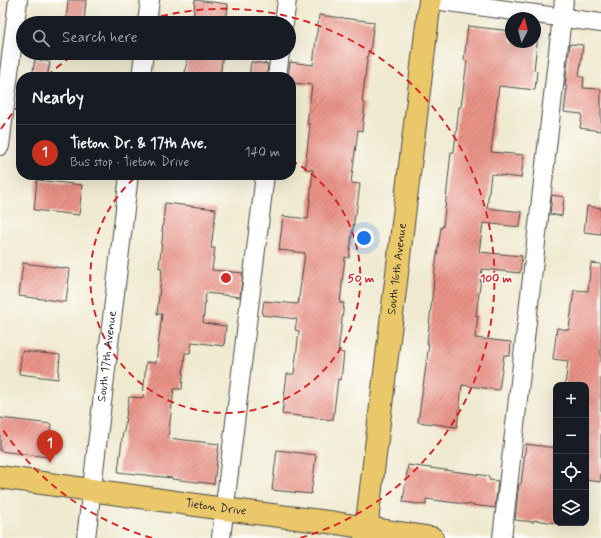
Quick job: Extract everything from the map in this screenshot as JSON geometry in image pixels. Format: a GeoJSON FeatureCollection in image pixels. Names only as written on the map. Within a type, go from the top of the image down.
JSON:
{"type":"FeatureCollection","features":[{"type":"Feature","properties":{"kind":"main road","name":"South 16th Avenue"},"geometry":{"type":"LineString","coordinates":[[366,533],[430,0]]}},
{"type":"Feature","properties":{"kind":"main road","name":"Tieton Drive"},"geometry":{"type":"LineString","coordinates":[[0,478],[224,509],[366,533],[389,532],[432,538]]}},
{"type":"Feature","properties":{"kind":"street"},"geometry":{"type":"LineString","coordinates":[[16,16],[18,0]]}},
{"type":"Feature","properties":{"kind":"street"},"geometry":{"type":"LineString","coordinates":[[148,16],[150,0]]}},
{"type":"Feature","properties":{"kind":"street"},"geometry":{"type":"LineString","coordinates":[[285,16],[287,0]]}},
{"type":"Feature","properties":{"kind":"street"},"geometry":{"type":"LineString","coordinates":[[434,0],[563,9],[601,22]]}},
{"type":"Feature","properties":{"kind":"street"},"geometry":{"type":"LineString","coordinates":[[502,538],[563,9]]}},
{"type":"Feature","properties":{"kind":"street"},"geometry":{"type":"LineString","coordinates":[[0,146],[16,16]]}},
{"type":"Feature","properties":{"kind":"street"},"geometry":{"type":"LineString","coordinates":[[142,72],[143,60]]}},
{"type":"Feature","properties":{"kind":"street"},"geometry":{"type":"LineString","coordinates":[[278,72],[279,60]]}},
{"type":"Feature","properties":{"kind":"street","name":"South 17th Avenue"},"geometry":{"type":"LineString","coordinates":[[86,538],[128,180]]}},
{"type":"Feature","properties":{"kind":"street"},"geometry":{"type":"LineString","coordinates":[[221,538],[264,180]]}},
{"type":"Feature","properties":{"kind":"building"},"geometry":{"type":"Polygon","coordinates":[[[68,0],[86,0],[85,16],[67,16],[68,0]]]}},
{"type":"Feature","properties":{"kind":"building"},"geometry":{"type":"Polygon","coordinates":[[[195,0],[228,4],[227,16],[194,16],[195,0]]]}},
{"type":"Feature","properties":{"kind":"building"},"geometry":{"type":"Polygon","coordinates":[[[319,15],[374,22],[370,52],[368,52],[362,102],[365,103],[362,131],[358,130],[351,183],[360,184],[349,258],[345,257],[340,303],[344,303],[338,352],[344,353],[341,380],[338,379],[333,420],[282,414],[287,374],[294,374],[299,331],[295,330],[297,319],[262,315],[264,301],[298,304],[305,253],[279,250],[283,216],[308,219],[313,170],[305,169],[310,124],[307,124],[312,85],[296,83],[296,72],[289,72],[290,62],[313,65],[319,15]]]}},
{"type":"Feature","properties":{"kind":"building"},"geometry":{"type":"Polygon","coordinates":[[[468,26],[505,30],[505,48],[537,48],[534,70],[537,71],[535,90],[499,86],[491,152],[524,155],[521,178],[491,174],[487,208],[522,212],[520,227],[483,223],[479,252],[522,256],[520,273],[482,269],[476,316],[478,316],[475,338],[511,342],[510,356],[504,355],[499,390],[462,385],[457,427],[418,422],[429,344],[427,344],[435,270],[441,227],[443,227],[451,152],[454,152],[459,107],[461,107],[467,61],[464,60],[468,26]]]}},
{"type":"Feature","properties":{"kind":"building"},"geometry":{"type":"Polygon","coordinates":[[[570,44],[583,45],[579,77],[584,77],[583,88],[601,89],[601,131],[580,128],[582,114],[564,112],[567,87],[565,86],[570,44]]]}},
{"type":"Feature","properties":{"kind":"building"},"geometry":{"type":"Polygon","coordinates":[[[35,60],[50,62],[48,72],[33,72],[35,60]]]}},
{"type":"Feature","properties":{"kind":"building"},"geometry":{"type":"Polygon","coordinates":[[[187,60],[222,60],[221,72],[185,72],[187,60]]]}},
{"type":"Feature","properties":{"kind":"building"},"geometry":{"type":"Polygon","coordinates":[[[251,62],[268,64],[267,72],[250,72],[251,62]]]}},
{"type":"Feature","properties":{"kind":"building"},"geometry":{"type":"Polygon","coordinates":[[[37,180],[82,185],[79,215],[34,210],[37,180]]]}},
{"type":"Feature","properties":{"kind":"building"},"geometry":{"type":"Polygon","coordinates":[[[552,195],[564,197],[562,216],[550,214],[552,195]]]}},
{"type":"Feature","properties":{"kind":"building"},"geometry":{"type":"Polygon","coordinates":[[[165,203],[216,209],[211,248],[215,248],[212,270],[243,273],[240,297],[206,293],[203,323],[226,326],[224,346],[192,342],[190,353],[185,353],[182,389],[174,389],[168,438],[219,444],[214,484],[118,472],[129,397],[143,398],[146,362],[156,363],[162,314],[157,314],[162,268],[159,268],[165,203]]]}},
{"type":"Feature","properties":{"kind":"building"},"geometry":{"type":"Polygon","coordinates":[[[587,206],[601,208],[601,234],[584,232],[587,206]]]}},
{"type":"Feature","properties":{"kind":"building"},"geometry":{"type":"Polygon","coordinates":[[[23,263],[70,269],[66,302],[19,296],[23,263]]]}},
{"type":"Feature","properties":{"kind":"building"},"geometry":{"type":"Polygon","coordinates":[[[591,263],[601,264],[600,482],[589,480],[589,382],[565,382],[568,361],[553,359],[557,328],[569,330],[574,290],[588,291],[591,263]]]}},
{"type":"Feature","properties":{"kind":"building"},"geometry":{"type":"Polygon","coordinates":[[[22,351],[60,355],[58,379],[19,374],[22,351]]]}},
{"type":"Feature","properties":{"kind":"building"},"geometry":{"type":"Polygon","coordinates":[[[0,418],[51,424],[48,457],[0,451],[0,418]]]}},
{"type":"Feature","properties":{"kind":"building"},"geometry":{"type":"Polygon","coordinates":[[[526,444],[553,448],[553,523],[534,520],[534,522],[515,520],[519,484],[521,484],[526,444]]]}},
{"type":"Feature","properties":{"kind":"building"},"geometry":{"type":"Polygon","coordinates":[[[277,450],[316,455],[311,494],[272,490],[277,450]]]}},
{"type":"Feature","properties":{"kind":"building"},"geometry":{"type":"Polygon","coordinates":[[[408,465],[489,476],[489,480],[498,481],[495,508],[426,499],[426,505],[403,502],[408,465]]]}},
{"type":"Feature","properties":{"kind":"place","name":"Tieton Dr. & 17th Ave."},"geometry":{"type":"Point","coordinates":[50,463]}}]}
